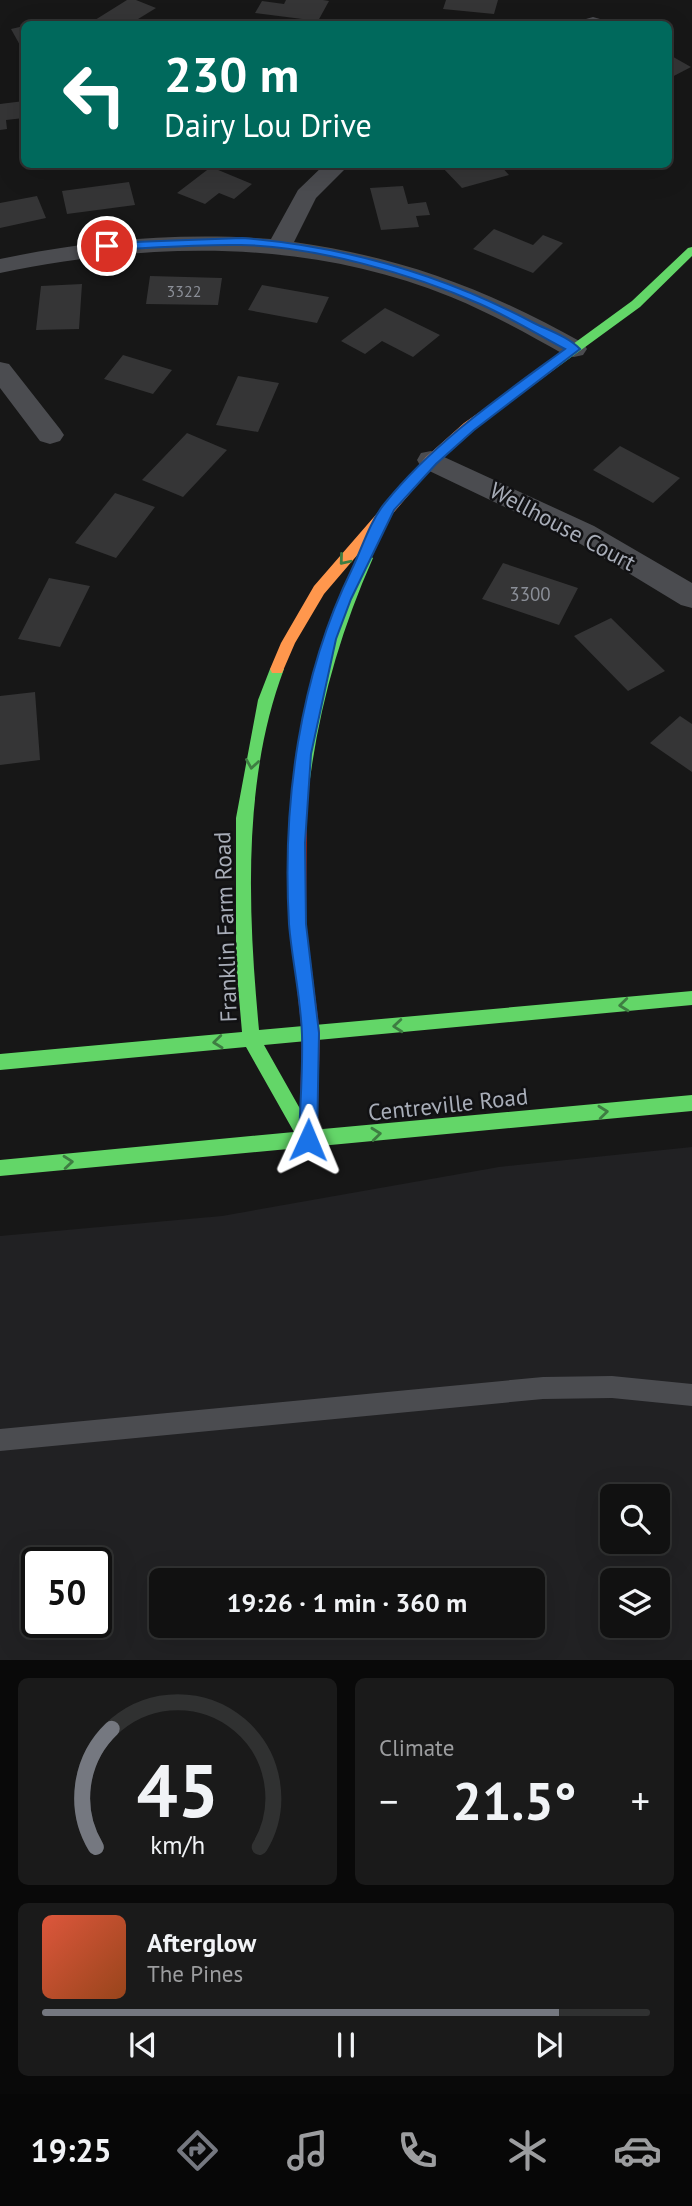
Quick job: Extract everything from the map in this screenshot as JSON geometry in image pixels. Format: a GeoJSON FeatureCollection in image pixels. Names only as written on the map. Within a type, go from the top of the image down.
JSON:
{"type":"FeatureCollection","features":[{"type":"Feature","properties":{"kind":"main road","name":"Franklin Farm Road"},"geometry":{"type":"LineString","coordinates":[[308,1140],[251,1039],[244,963],[244,818],[265,700],[288,643],[319,590],[431,460],[469,426],[636,304],[692,250]]}},
{"type":"Feature","properties":{"kind":"main road","name":"Franklin Farm Road"},"geometry":{"type":"LineString","coordinates":[[308,1140],[311,1033],[298,924],[297,843],[304,754],[329,639],[344,599],[388,508]]}},
{"type":"Feature","properties":{"kind":"main road"},"geometry":{"type":"LineString","coordinates":[[0,1062],[692,998]]}},
{"type":"Feature","properties":{"kind":"main road","name":"Centreville Road"},"geometry":{"type":"LineString","coordinates":[[0,1168],[692,1103]]}},
{"type":"Feature","properties":{"kind":"street"},"geometry":{"type":"LineString","coordinates":[[280,244],[306,195],[335,168]]}},
{"type":"Feature","properties":{"kind":"street"},"geometry":{"type":"LineString","coordinates":[[0,266],[107,246],[193,242],[280,244],[349,258],[441,284],[485,302],[574,349]]}},
{"type":"Feature","properties":{"kind":"street"},"geometry":{"type":"LineString","coordinates":[[0,370],[50,435]]}},
{"type":"Feature","properties":{"kind":"street","name":"Wellhouse Court"},"geometry":{"type":"LineString","coordinates":[[431,460],[584,533],[692,597]]}},
{"type":"Feature","properties":{"kind":"lane"},"geometry":{"type":"LineString","coordinates":[[0,1440],[543,1388],[612,1387],[692,1395]]}},
{"type":"Feature","properties":{"kind":"shaded area"},"geometry":{"type":"Polygon","coordinates":[[[692,1147],[692,1660],[0,1660],[0,1236],[222,1216],[499,1167],[692,1147]]]}},
{"type":"Feature","properties":{"kind":"building"},"geometry":{"type":"Polygon","coordinates":[[[127,0],[136,0],[156,8],[135,21],[95,20],[127,0]]]}},
{"type":"Feature","properties":{"kind":"building"},"geometry":{"type":"Polygon","coordinates":[[[286,0],[329,1],[318,21],[255,13],[262,1],[284,4],[286,0]]]}},
{"type":"Feature","properties":{"kind":"building"},"geometry":{"type":"Polygon","coordinates":[[[446,0],[498,0],[494,14],[443,9],[446,0]]]}},
{"type":"Feature","properties":{"kind":"building"},"geometry":{"type":"Polygon","coordinates":[[[21,27],[21,47],[11,29],[21,27]]]}},
{"type":"Feature","properties":{"kind":"building"},"geometry":{"type":"Polygon","coordinates":[[[672,56],[691,67],[672,77],[672,56]]]}},
{"type":"Feature","properties":{"kind":"building"},"geometry":{"type":"Polygon","coordinates":[[[21,101],[21,118],[6,120],[7,129],[0,130],[0,104],[21,101]]]}},
{"type":"Feature","properties":{"kind":"building"},"geometry":{"type":"Polygon","coordinates":[[[210,168],[252,184],[234,199],[219,193],[205,204],[177,193],[210,168]]]}},
{"type":"Feature","properties":{"kind":"building"},"geometry":{"type":"Polygon","coordinates":[[[443,168],[503,168],[509,175],[462,188],[443,168]]]}},
{"type":"Feature","properties":{"kind":"building"},"geometry":{"type":"Polygon","coordinates":[[[129,182],[135,205],[67,214],[62,191],[129,182]]]}},
{"type":"Feature","properties":{"kind":"building"},"geometry":{"type":"Polygon","coordinates":[[[403,186],[408,204],[426,202],[430,215],[416,216],[419,227],[381,230],[370,188],[403,186]]]}},
{"type":"Feature","properties":{"kind":"building"},"geometry":{"type":"Polygon","coordinates":[[[37,196],[46,218],[0,228],[0,203],[37,196]]]}},
{"type":"Feature","properties":{"kind":"building"},"geometry":{"type":"Polygon","coordinates":[[[494,229],[533,245],[543,235],[563,243],[533,273],[473,249],[494,229]]]}},
{"type":"Feature","properties":{"kind":"building"},"geometry":{"type":"Polygon","coordinates":[[[150,276],[222,278],[218,305],[146,304],[150,276]]]}},
{"type":"Feature","properties":{"kind":"building"},"geometry":{"type":"Polygon","coordinates":[[[82,284],[79,329],[36,330],[41,286],[82,284]]]}},
{"type":"Feature","properties":{"kind":"building"},"geometry":{"type":"Polygon","coordinates":[[[262,285],[329,297],[317,323],[248,310],[262,285]]]}},
{"type":"Feature","properties":{"kind":"building"},"geometry":{"type":"Polygon","coordinates":[[[385,308],[440,335],[413,357],[382,341],[365,354],[341,341],[385,308]]]}},
{"type":"Feature","properties":{"kind":"building"},"geometry":{"type":"Polygon","coordinates":[[[123,355],[172,370],[153,394],[104,379],[123,355]]]}},
{"type":"Feature","properties":{"kind":"building"},"geometry":{"type":"Polygon","coordinates":[[[238,376],[279,383],[258,432],[216,425],[238,376]]]}},
{"type":"Feature","properties":{"kind":"building"},"geometry":{"type":"Polygon","coordinates":[[[187,433],[227,450],[183,497],[142,480],[187,433]]]}},
{"type":"Feature","properties":{"kind":"building"},"geometry":{"type":"Polygon","coordinates":[[[620,446],[680,478],[653,503],[593,470],[620,446]]]}},
{"type":"Feature","properties":{"kind":"building"},"geometry":{"type":"Polygon","coordinates":[[[115,493],[155,507],[116,558],[75,543],[115,493]]]}},
{"type":"Feature","properties":{"kind":"building"},"geometry":{"type":"Polygon","coordinates":[[[503,563],[578,588],[559,625],[482,599],[503,563]]]}},
{"type":"Feature","properties":{"kind":"building"},"geometry":{"type":"Polygon","coordinates":[[[49,578],[90,586],[60,647],[18,639],[49,578]]]}},
{"type":"Feature","properties":{"kind":"building"},"geometry":{"type":"Polygon","coordinates":[[[611,618],[665,671],[628,691],[574,636],[611,618]]]}},
{"type":"Feature","properties":{"kind":"building"},"geometry":{"type":"Polygon","coordinates":[[[35,692],[40,760],[0,765],[0,696],[35,692]]]}},
{"type":"Feature","properties":{"kind":"building"},"geometry":{"type":"Polygon","coordinates":[[[680,716],[692,724],[692,772],[650,743],[680,716]]]}},
{"type":"Feature","properties":{"kind":"traffic: fast"},"geometry":{"type":"LineString","coordinates":[[551,366],[636,304],[692,250]]}},
{"type":"Feature","properties":{"kind":"traffic: fast"},"geometry":{"type":"LineString","coordinates":[[299,804],[307,740],[321,678],[341,618],[366,558]]}},
{"type":"Feature","properties":{"kind":"traffic: fast"},"geometry":{"type":"LineString","coordinates":[[277,669],[265,700],[244,818],[244,963],[251,1039],[308,1140]]}},
{"type":"Feature","properties":{"kind":"traffic: fast"},"geometry":{"type":"LineString","coordinates":[[0,1062],[692,998]]}},
{"type":"Feature","properties":{"kind":"traffic: fast"},"geometry":{"type":"LineString","coordinates":[[0,1168],[692,1103]]}},
{"type":"Feature","properties":{"kind":"traffic: slow"},"geometry":{"type":"LineString","coordinates":[[277,669],[288,643],[319,590],[431,460],[469,426],[551,366]]}},
{"type":"Feature","properties":{"kind":"traffic: jam"},"geometry":{"type":"LineString","coordinates":[[299,804],[298,923],[311,1034],[308,1140]]}},
{"type":"Feature","properties":{"kind":"route"},"geometry":{"type":"LineString","coordinates":[[107,246],[168,242],[242,242],[280,244],[349,258],[441,284],[485,302],[574,349],[469,426],[431,460],[388,508],[369,553],[344,599],[329,639],[304,754],[297,843],[298,924],[311,1033],[308,1140]]}}]}
